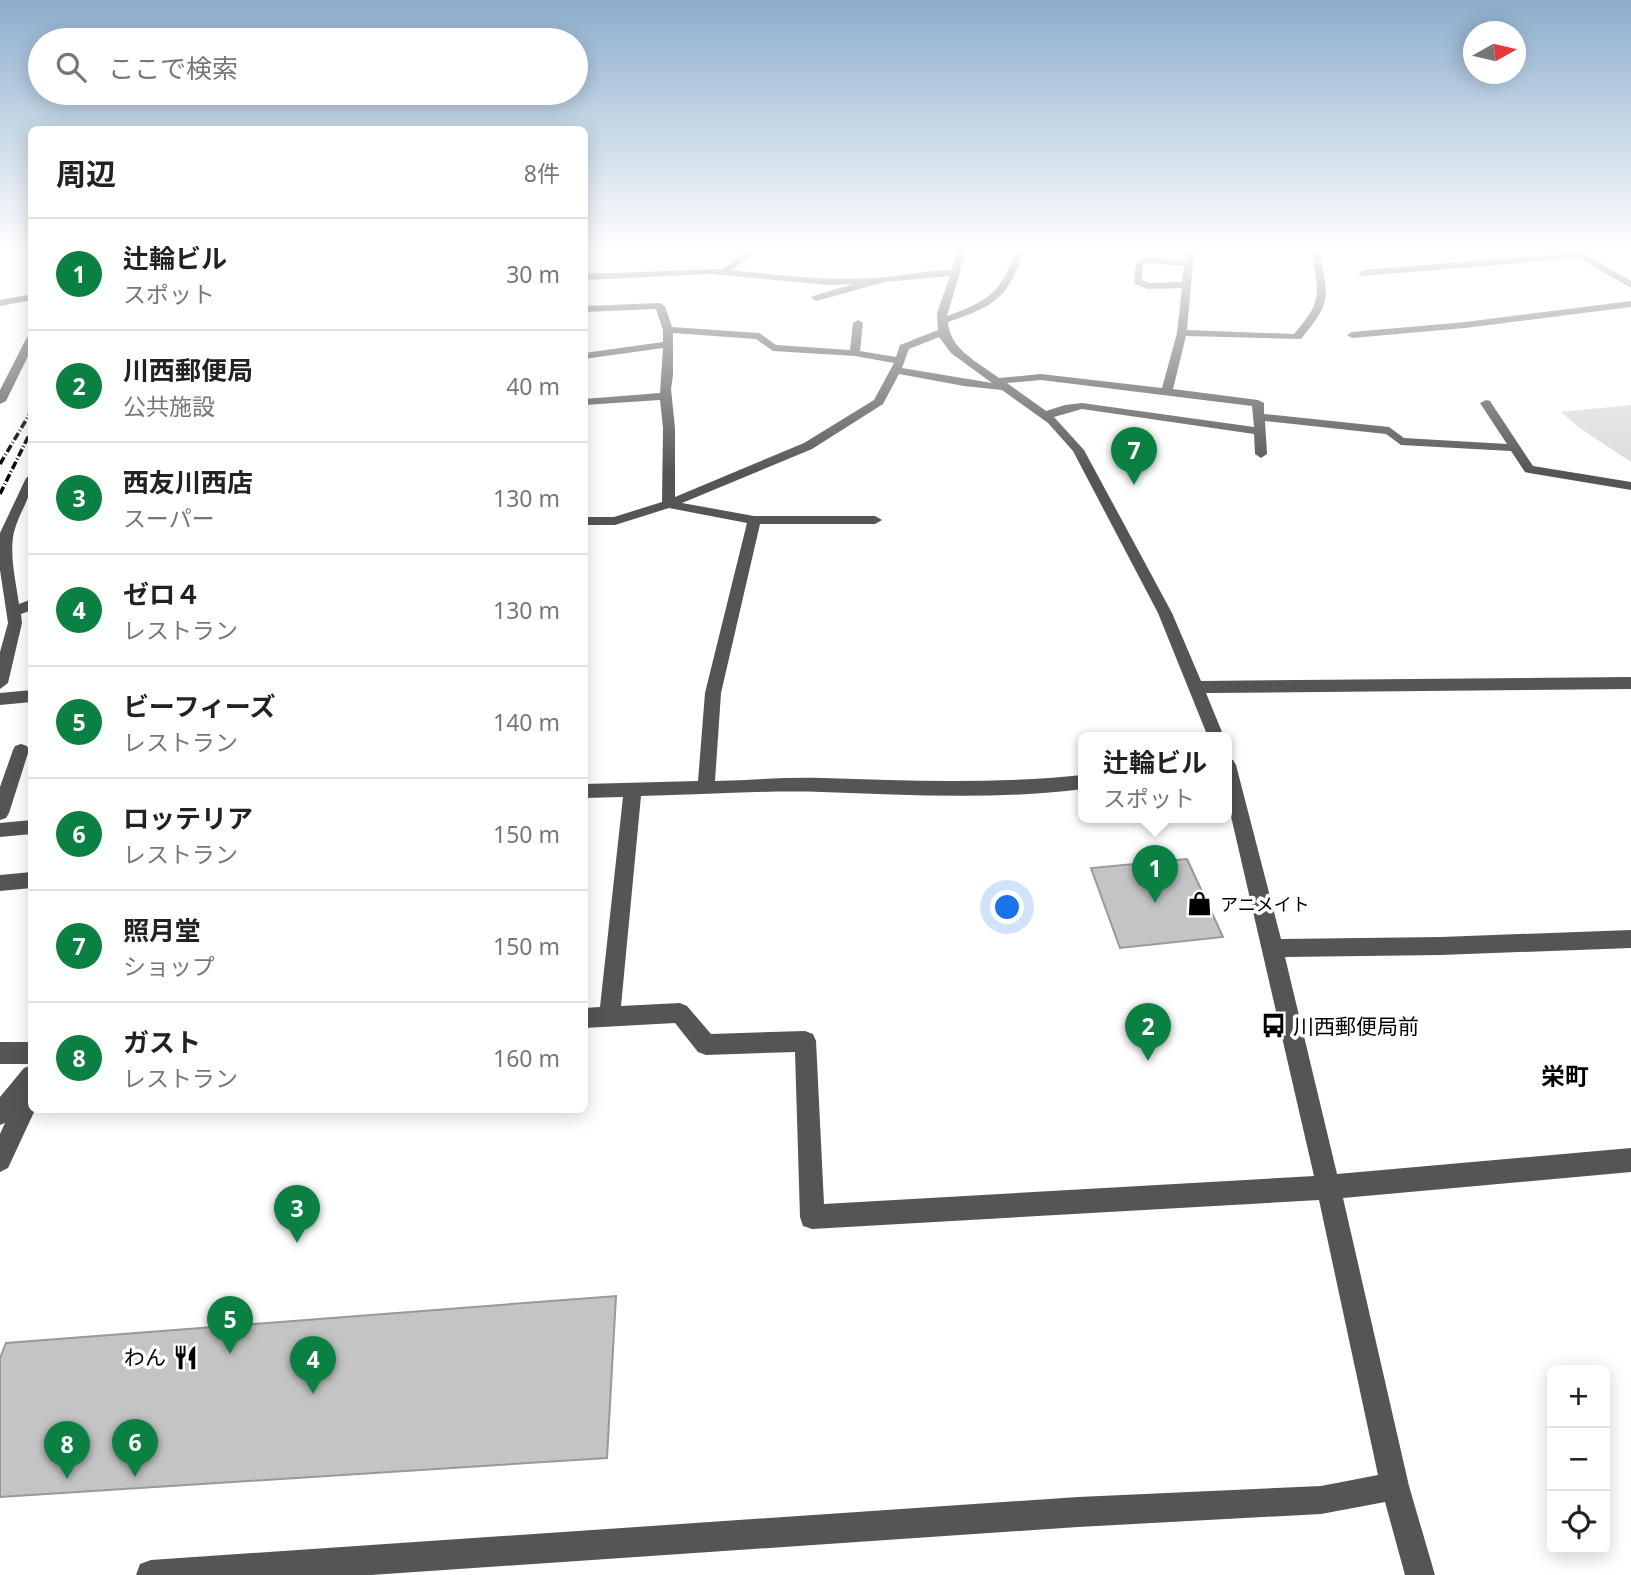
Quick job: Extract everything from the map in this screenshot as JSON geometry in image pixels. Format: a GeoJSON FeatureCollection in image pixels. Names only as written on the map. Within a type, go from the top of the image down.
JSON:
{"type":"FeatureCollection","features":[{"type":"Feature","properties":{"kind":"street"},"geometry":{"type":"LineString","coordinates":[[666,326],[668,503]]}},
{"type":"Feature","properties":{"kind":"street"},"geometry":{"type":"LineString","coordinates":[[855,353],[858,326]]}},
{"type":"Feature","properties":{"kind":"street"},"geometry":{"type":"LineString","coordinates":[[588,521],[615,521],[668,503],[808,446],[879,402],[904,347],[942,326],[956,351],[1045,416],[1078,450],[1165,613],[1214,732]]}},
{"type":"Feature","properties":{"kind":"street"},"geometry":{"type":"LineString","coordinates":[[1167,391],[1183,326]]}},
{"type":"Feature","properties":{"kind":"street"},"geometry":{"type":"LineString","coordinates":[[1182,333],[1297,337],[1307,326]]}},
{"type":"Feature","properties":{"kind":"street"},"geometry":{"type":"LineString","coordinates":[[1352,335],[1459,326]]}},
{"type":"Feature","properties":{"kind":"street"},"geometry":{"type":"LineString","coordinates":[[668,330],[759,336],[773,348],[855,353],[964,383],[1002,384],[1041,377],[1258,403],[1261,453]]}},
{"type":"Feature","properties":{"kind":"street"},"geometry":{"type":"LineString","coordinates":[[0,401],[4,387],[28,344]]}},
{"type":"Feature","properties":{"kind":"street"},"geometry":{"type":"LineString","coordinates":[[588,355],[668,344]]}},
{"type":"Feature","properties":{"kind":"street"},"geometry":{"type":"LineString","coordinates":[[588,402],[666,396]]}},
{"type":"Feature","properties":{"kind":"street"},"geometry":{"type":"LineString","coordinates":[[1486,403],[1529,468],[1631,486]]}},
{"type":"Feature","properties":{"kind":"street"},"geometry":{"type":"LineString","coordinates":[[1045,416],[1065,408],[1082,406],[1259,431]]}},
{"type":"Feature","properties":{"kind":"street"},"geometry":{"type":"LineString","coordinates":[[1259,416],[1389,431],[1401,441],[1516,448]]}},
{"type":"Feature","properties":{"kind":"street"},"geometry":{"type":"LineString","coordinates":[[0,683],[14,618],[7,570],[7,533],[28,487]]}},
{"type":"Feature","properties":{"kind":"street"},"geometry":{"type":"LineString","coordinates":[[668,503],[754,520],[875,520]]}},
{"type":"Feature","properties":{"kind":"street"},"geometry":{"type":"LineString","coordinates":[[706,786],[713,693],[754,520]]}},
{"type":"Feature","properties":{"kind":"street"},"geometry":{"type":"LineString","coordinates":[[14,618],[28,607]]}},
{"type":"Feature","properties":{"kind":"street"},"geometry":{"type":"LineString","coordinates":[[14,618],[28,621]]}},
{"type":"Feature","properties":{"kind":"street"},"geometry":{"type":"LineString","coordinates":[[1196,687],[1628,687]]}},
{"type":"Feature","properties":{"kind":"street"},"geometry":{"type":"LineString","coordinates":[[0,699],[28,696]]}},
{"type":"Feature","properties":{"kind":"street"},"geometry":{"type":"LineString","coordinates":[[0,813],[21,750]]}},
{"type":"Feature","properties":{"kind":"street"},"geometry":{"type":"LineString","coordinates":[[588,791],[820,785],[891,789],[1049,786],[1078,783]]}},
{"type":"Feature","properties":{"kind":"street"},"geometry":{"type":"LineString","coordinates":[[1232,788],[1329,1187],[1395,1486],[1420,1575]]}},
{"type":"Feature","properties":{"kind":"street"},"geometry":{"type":"LineString","coordinates":[[609,1017],[633,789]]}},
{"type":"Feature","properties":{"kind":"street"},"geometry":{"type":"LineString","coordinates":[[0,830],[28,827]]}},
{"type":"Feature","properties":{"kind":"street"},"geometry":{"type":"LineString","coordinates":[[0,883],[28,880]]}},
{"type":"Feature","properties":{"kind":"street"},"geometry":{"type":"LineString","coordinates":[[1273,948],[1441,946],[1631,939]]}},
{"type":"Feature","properties":{"kind":"street"},"geometry":{"type":"LineString","coordinates":[[588,1018],[680,1013],[706,1045],[805,1041],[812,1217],[1329,1187],[1631,1160]]}},
{"type":"Feature","properties":{"kind":"street"},"geometry":{"type":"LineString","coordinates":[[0,1053],[28,1054]]}},
{"type":"Feature","properties":{"kind":"street"},"geometry":{"type":"LineString","coordinates":[[0,1114],[28,1081]]}},
{"type":"Feature","properties":{"kind":"street"},"geometry":{"type":"LineString","coordinates":[[0,1160],[28,1100]]}},
{"type":"Feature","properties":{"kind":"street"},"geometry":{"type":"LineString","coordinates":[[151,1575],[1078,1511],[1321,1500],[1395,1486]]}},
{"type":"Feature","properties":{"kind":"shaded area"},"geometry":{"type":"Polygon","coordinates":[[[1631,405],[1631,462],[1578,427],[1561,412],[1631,405]]]}},
{"type":"Feature","properties":{"kind":"building"},"geometry":{"type":"Polygon","coordinates":[[[1187,859],[1223,937],[1120,948],[1091,868],[1187,859]]]}},
{"type":"Feature","properties":{"kind":"building"},"geometry":{"type":"Polygon","coordinates":[[[616,1296],[607,1458],[0,1497],[0,1358],[6,1343],[616,1296]]]}},
{"type":"Feature","properties":{"kind":"railway"},"geometry":{"type":"LineString","coordinates":[[0,464],[28,417]]}},
{"type":"Feature","properties":{"kind":"railway"},"geometry":{"type":"LineString","coordinates":[[0,494],[28,437]]}},
{"type":"Feature","properties":{"kind":"place","name":"照月堂"},"geometry":{"type":"Point","coordinates":[1134,485]}},
{"type":"Feature","properties":{"kind":"place","name":"辻輪ビル"},"geometry":{"type":"Point","coordinates":[1155,903]}},
{"type":"Feature","properties":{"kind":"place","name":"アニメイト"},"geometry":{"type":"Point","coordinates":[1200,904]}},
{"type":"Feature","properties":{"kind":"place","name":"川西郵便局前"},"geometry":{"type":"Point","coordinates":[1273,1026]}},
{"type":"Feature","properties":{"kind":"place","name":"川西郵便局"},"geometry":{"type":"Point","coordinates":[1148,1061]}},
{"type":"Feature","properties":{"kind":"place","name":"西友川西店"},"geometry":{"type":"Point","coordinates":[297,1243]}},
{"type":"Feature","properties":{"kind":"place","name":"ビーフィーズ"},"geometry":{"type":"Point","coordinates":[230,1354]}},
{"type":"Feature","properties":{"kind":"place","name":"わん"},"geometry":{"type":"Point","coordinates":[186,1357]}},
{"type":"Feature","properties":{"kind":"place","name":"ゼロ４"},"geometry":{"type":"Point","coordinates":[313,1394]}},
{"type":"Feature","properties":{"kind":"place","name":"ロッテリア"},"geometry":{"type":"Point","coordinates":[135,1477]}},
{"type":"Feature","properties":{"kind":"place","name":"ガスト"},"geometry":{"type":"Point","coordinates":[67,1479]}},
{"type":"Feature","properties":{"kind":"district","name":"栄町"},"geometry":{"type":"Point","coordinates":[1565,1075]}}]}
